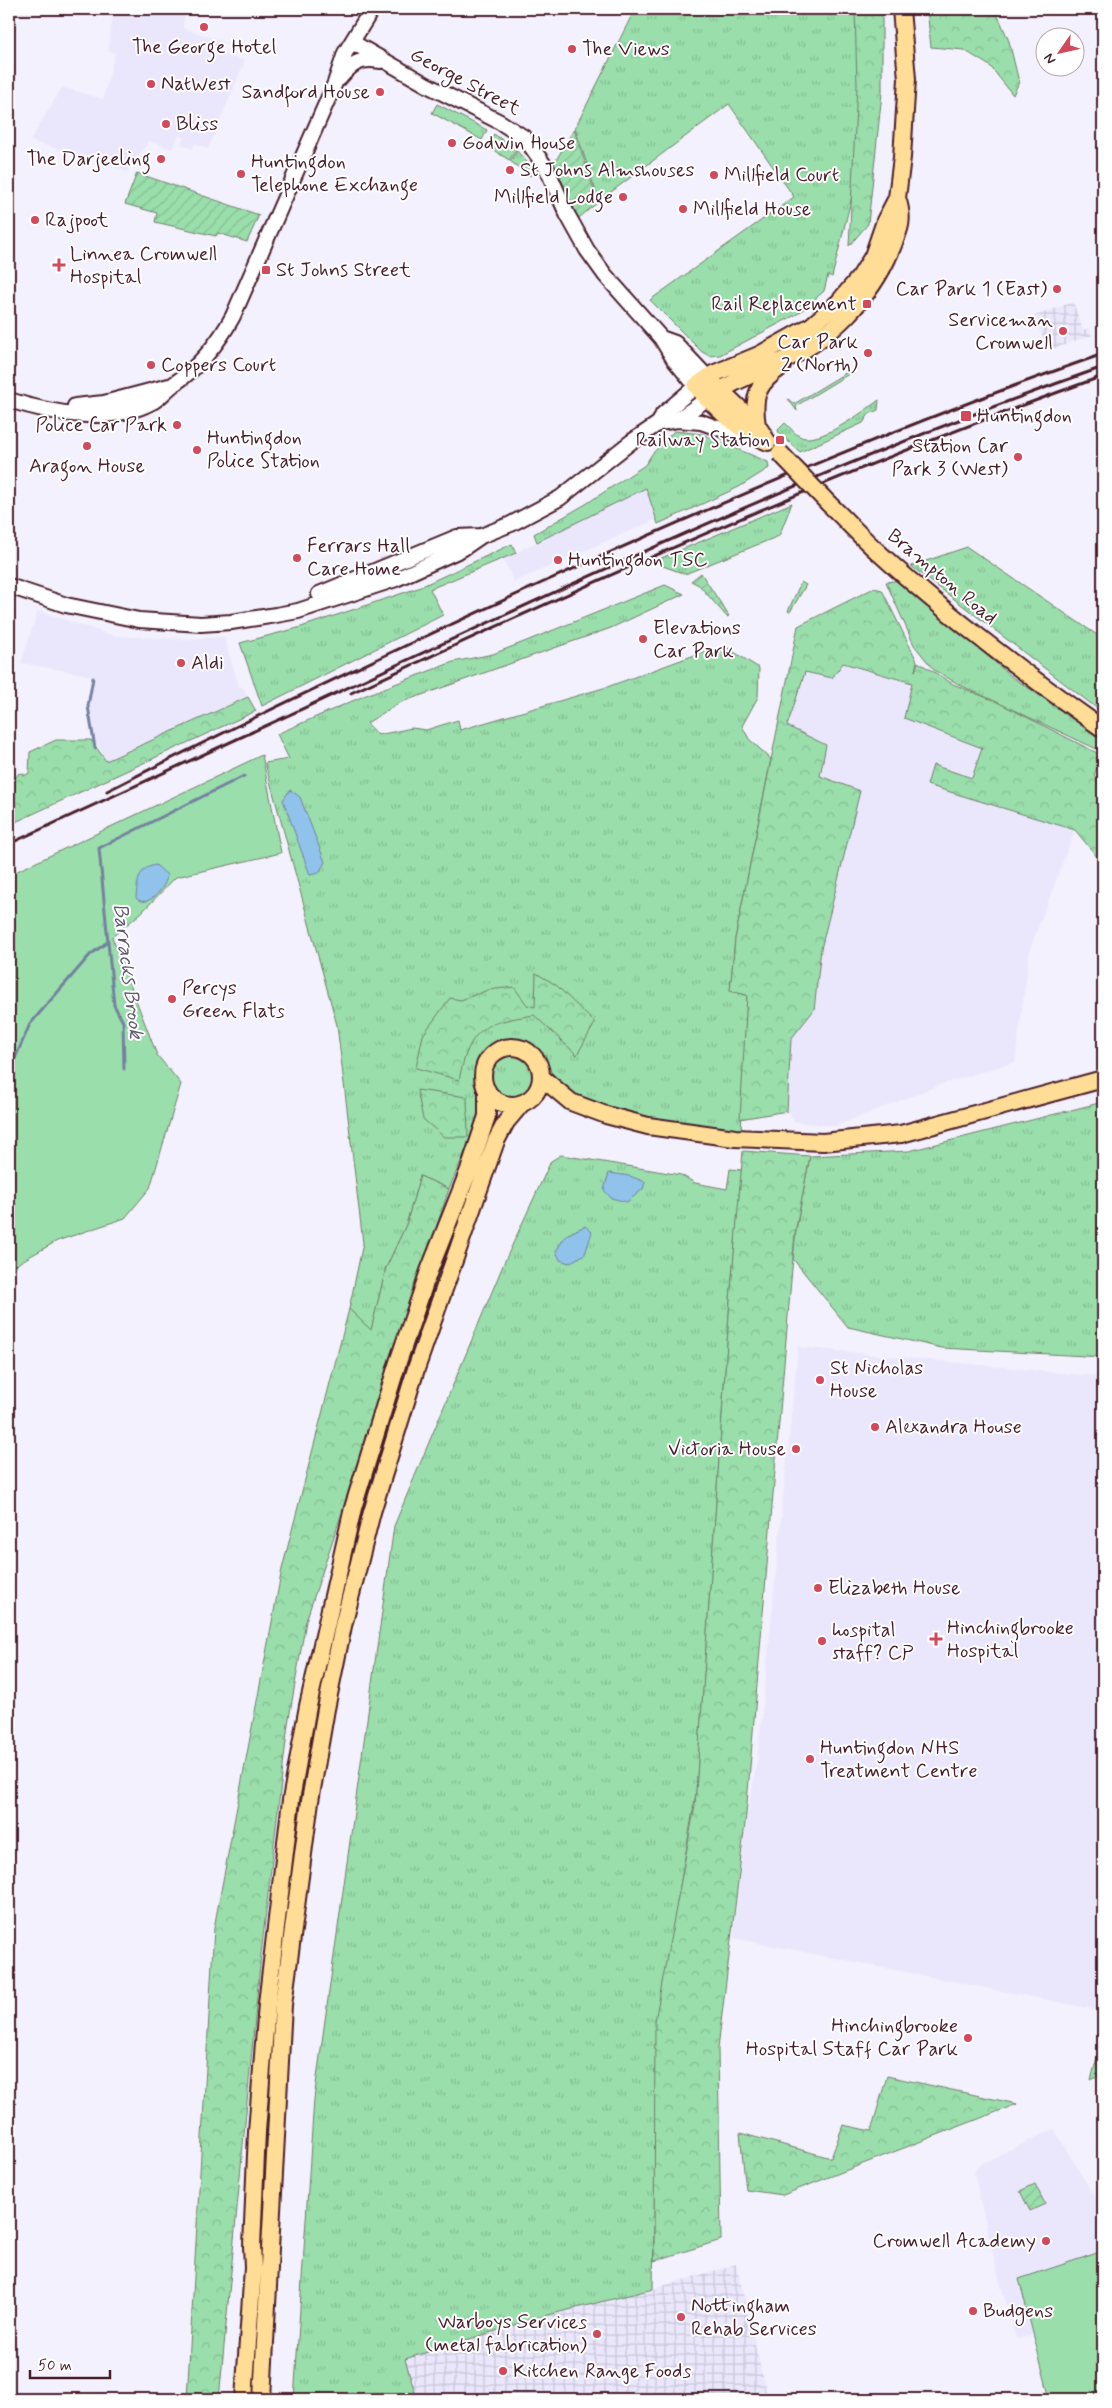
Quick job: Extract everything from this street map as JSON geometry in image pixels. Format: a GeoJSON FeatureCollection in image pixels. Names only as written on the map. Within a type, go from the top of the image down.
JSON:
{"type":"FeatureCollection","features":[{"type":"Feature","properties":{"kind":"main road"},"geometry":{"type":"LineString","coordinates":[[12,402],[36,408],[104,403],[172,386],[202,361],[224,332],[351,44],[372,9]]}},
{"type":"Feature","properties":{"kind":"main road"},"geometry":{"type":"LineString","coordinates":[[659,423],[663,414],[702,382],[759,355],[811,326],[839,302],[860,277],[873,256],[885,221],[897,198],[902,157],[907,79],[901,9]]}},
{"type":"Feature","properties":{"kind":"main road","name":"George Street"},"geometry":{"type":"LineString","coordinates":[[351,44],[514,129],[534,148],[547,169]]}},
{"type":"Feature","properties":{"kind":"main road"},"geometry":{"type":"LineString","coordinates":[[335,83],[353,63],[364,60],[388,64]]}},
{"type":"Feature","properties":{"kind":"main road","name":"Brampton Road"},"geometry":{"type":"LineString","coordinates":[[547,169],[567,214],[587,250],[605,275],[661,338],[675,361],[714,394],[734,423],[765,439],[878,552],[946,610],[1064,701],[1103,728]]}},
{"type":"Feature","properties":{"kind":"main road"},"geometry":{"type":"LineString","coordinates":[[677,420],[714,394],[788,359],[829,331],[862,299],[879,275],[896,238],[902,214],[897,198]]}},
{"type":"Feature","properties":{"kind":"main road"},"geometry":{"type":"LineString","coordinates":[[9,586],[66,605],[139,620],[201,624],[231,622],[298,610],[396,579],[462,549],[480,536],[511,524],[560,498],[659,423],[677,420],[701,422],[732,433],[765,439],[755,410],[756,394],[766,380],[786,364],[788,359]]}},
{"type":"Feature","properties":{"kind":"main road"},"geometry":{"type":"LineString","coordinates":[[244,2399],[267,2004],[292,1800],[308,1706],[353,1508],[398,1362],[429,1271],[469,1170],[487,1116],[487,1090],[484,1071],[487,1062],[501,1049],[510,1047],[520,1048],[536,1059],[541,1077],[539,1086],[506,1122],[496,1141],[416,1369],[370,1522],[342,1635],[310,1802],[283,2005],[262,2399]]}},
{"type":"Feature","properties":{"kind":"main road"},"geometry":{"type":"LineString","coordinates":[[541,1077],[571,1102]]}},
{"type":"Feature","properties":{"kind":"main road"},"geometry":{"type":"LineString","coordinates":[[487,1090],[498,1101],[506,1104],[526,1101],[571,1102],[606,1115],[648,1126],[735,1138],[823,1142],[901,1134],[1103,1079]]}},
{"type":"Feature","properties":{"kind":"main road"},"geometry":{"type":"LineString","coordinates":[[236,2399],[247,2268],[252,2246]]}},
{"type":"Feature","properties":{"kind":"shaded area"},"geometry":{"type":"Polygon","coordinates":[[[114,9],[185,9],[183,28],[224,42],[220,53],[245,61],[208,149],[195,143],[192,149],[181,144],[184,138],[179,135],[172,149],[149,141],[127,172],[91,158],[30,141],[62,87],[103,99],[115,53],[108,51],[114,9]]]}},
{"type":"Feature","properties":{"kind":"shaded area"},"geometry":{"type":"Polygon","coordinates":[[[1073,302],[1083,330],[1089,328],[1092,335],[1047,351],[1035,316],[1073,302]]]}},
{"type":"Feature","properties":{"kind":"shaded area"},"geometry":{"type":"Polygon","coordinates":[[[646,487],[657,519],[514,582],[503,559],[646,487]]]}},
{"type":"Feature","properties":{"kind":"shaded area"},"geometry":{"type":"Polygon","coordinates":[[[38,611],[114,636],[186,639],[224,637],[239,686],[244,688],[248,697],[106,761],[95,740],[88,706],[94,676],[21,663],[38,611]]]}},
{"type":"Feature","properties":{"kind":"shaded area"},"geometry":{"type":"Polygon","coordinates":[[[842,663],[912,683],[943,734],[982,747],[972,778],[927,785],[1075,830],[1030,949],[1015,1062],[942,1084],[836,1126],[795,1122],[788,1111],[791,1038],[814,1010],[821,949],[820,776],[787,726],[805,672],[832,677],[842,663]]]}},
{"type":"Feature","properties":{"kind":"shaded area","name":"Hinchingbrooke Hospital"},"geometry":{"type":"Polygon","coordinates":[[[798,1347],[1103,1377],[1103,2011],[733,1938],[745,1830],[758,1756],[798,1347]]]}},
{"type":"Feature","properties":{"kind":"shaded area","name":"Cromwell Academy"},"geometry":{"type":"Polygon","coordinates":[[[1054,2129],[1103,2211],[1103,2399],[1050,2399],[1034,2335],[1016,2339],[997,2271],[974,2173],[980,2164],[1054,2129]]]}},
{"type":"Feature","properties":{"kind":"shaded area"},"geometry":{"type":"Polygon","coordinates":[[[736,2264],[768,2399],[417,2399],[404,2359],[544,2316],[653,2289],[736,2264]]]}},
{"type":"Feature","properties":{"kind":"green space"},"geometry":{"type":"Polygon","coordinates":[[[635,9],[876,9],[873,111],[832,277],[828,275],[824,291],[799,313],[720,355],[710,356],[702,352],[650,300],[794,197],[729,104],[599,201],[575,128],[635,9]]]}},
{"type":"Feature","properties":{"kind":"green space"},"geometry":{"type":"Polygon","coordinates":[[[855,9],[882,9],[882,93],[868,224],[849,246],[857,86],[855,9]]]}},
{"type":"Feature","properties":{"kind":"green space"},"geometry":{"type":"Polygon","coordinates":[[[927,9],[995,9],[1009,41],[1019,82],[1013,95],[990,66],[964,50],[931,47],[927,9]]]}},
{"type":"Feature","properties":{"kind":"green space"},"geometry":{"type":"Polygon","coordinates":[[[437,104],[487,130],[482,140],[432,113],[437,104]]]}},
{"type":"Feature","properties":{"kind":"green space"},"geometry":{"type":"Polygon","coordinates":[[[574,129],[598,202],[574,222],[551,169],[574,129]]]}},
{"type":"Feature","properties":{"kind":"green space"},"geometry":{"type":"Polygon","coordinates":[[[494,134],[516,150],[509,160],[487,146],[494,134]]]}},
{"type":"Feature","properties":{"kind":"green space"},"geometry":{"type":"Polygon","coordinates":[[[517,151],[534,170],[530,176],[510,161],[517,151]]]}},
{"type":"Feature","properties":{"kind":"green space"},"geometry":{"type":"Polygon","coordinates":[[[137,173],[259,215],[247,242],[218,233],[216,236],[155,222],[157,213],[125,204],[137,173]]]}},
{"type":"Feature","properties":{"kind":"green space"},"geometry":{"type":"Polygon","coordinates":[[[857,366],[857,369],[796,406],[797,411],[788,399],[794,404],[857,366]]]}},
{"type":"Feature","properties":{"kind":"green space"},"geometry":{"type":"Polygon","coordinates":[[[879,400],[878,410],[869,414],[863,423],[800,452],[778,430],[785,423],[799,436],[807,438],[817,437],[840,426],[879,400]]]}},
{"type":"Feature","properties":{"kind":"green space"},"geometry":{"type":"Polygon","coordinates":[[[674,431],[702,434],[768,462],[769,468],[739,487],[658,524],[646,488],[537,542],[534,534],[586,504],[645,465],[652,454],[674,431]]]}},
{"type":"Feature","properties":{"kind":"green space"},"geometry":{"type":"Polygon","coordinates":[[[792,503],[779,536],[685,574],[652,562],[792,503]]]}},
{"type":"Feature","properties":{"kind":"green space"},"geometry":{"type":"Polygon","coordinates":[[[512,544],[516,553],[430,589],[443,615],[262,706],[240,643],[298,628],[418,588],[512,544]]]}},
{"type":"Feature","properties":{"kind":"green space"},"geometry":{"type":"Polygon","coordinates":[[[967,547],[1103,639],[1103,713],[911,566],[967,547]]]}},
{"type":"Feature","properties":{"kind":"green space"},"geometry":{"type":"Polygon","coordinates":[[[701,573],[729,616],[727,617],[699,585],[691,581],[701,573]]]}},
{"type":"Feature","properties":{"kind":"green space"},"geometry":{"type":"Polygon","coordinates":[[[900,580],[1012,677],[1103,738],[1103,752],[960,685],[934,670],[914,645],[886,582],[900,580]]]}},
{"type":"Feature","properties":{"kind":"green space"},"geometry":{"type":"Polygon","coordinates":[[[801,582],[806,585],[790,612],[788,611],[801,582]]]}},
{"type":"Feature","properties":{"kind":"green space"},"geometry":{"type":"Polygon","coordinates":[[[665,585],[684,594],[611,628],[399,703],[367,723],[378,735],[412,728],[426,730],[458,720],[460,730],[607,687],[703,652],[726,647],[759,668],[758,697],[742,726],[749,739],[771,759],[735,939],[730,991],[747,995],[741,1135],[647,1120],[570,1092],[557,1080],[535,1048],[522,1040],[504,1039],[489,1047],[477,1061],[474,1077],[482,1112],[449,1189],[420,1176],[406,1225],[386,1268],[371,1331],[349,1309],[363,1243],[337,1025],[265,763],[289,759],[277,734],[366,695],[453,662],[493,654],[665,585]]]}},
{"type":"Feature","properties":{"kind":"green space"},"geometry":{"type":"Polygon","coordinates":[[[874,588],[882,590],[917,661],[915,671],[918,662],[953,684],[997,702],[1101,755],[1094,776],[1103,781],[1103,864],[1075,830],[927,785],[933,765],[972,778],[982,748],[904,718],[912,683],[843,663],[832,678],[805,672],[787,726],[826,745],[820,776],[860,791],[821,949],[814,1010],[791,1039],[787,1111],[740,1119],[747,995],[730,991],[735,939],[798,626],[874,588]]]}},
{"type":"Feature","properties":{"kind":"green space"},"geometry":{"type":"Polygon","coordinates":[[[248,697],[256,711],[9,825],[9,786],[19,773],[24,774],[24,776],[29,773],[30,752],[56,740],[91,740],[106,761],[248,697]]]}},
{"type":"Feature","properties":{"kind":"green space"},"geometry":{"type":"Polygon","coordinates":[[[262,755],[281,853],[176,877],[141,913],[112,937],[157,1055],[181,1084],[150,1188],[125,1218],[57,1241],[20,1262],[9,1273],[9,875],[262,755]]]}},
{"type":"Feature","properties":{"kind":"green space"},"geometry":{"type":"Polygon","coordinates":[[[536,973],[556,985],[595,1023],[577,1055],[534,1015],[502,1021],[481,1031],[474,1038],[468,1049],[459,1080],[416,1068],[423,1035],[450,998],[461,1000],[488,990],[514,987],[527,1005],[535,1007],[536,973]]]}},
{"type":"Feature","properties":{"kind":"green space"},"geometry":{"type":"Polygon","coordinates":[[[517,1053],[521,1054],[531,1063],[534,1067],[534,1085],[525,1095],[517,1099],[507,1099],[499,1095],[490,1085],[489,1071],[493,1063],[503,1054],[517,1053]]]}},
{"type":"Feature","properties":{"kind":"green space"},"geometry":{"type":"Polygon","coordinates":[[[417,1090],[467,1097],[468,1137],[444,1137],[423,1119],[417,1090]]]}},
{"type":"Feature","properties":{"kind":"green space"},"geometry":{"type":"Polygon","coordinates":[[[1103,1102],[1103,1357],[942,1348],[848,1327],[793,1259],[796,1230],[810,1156],[909,1151],[1103,1102]]]}},
{"type":"Feature","properties":{"kind":"green space"},"geometry":{"type":"Polygon","coordinates":[[[743,1151],[810,1156],[795,1233],[746,1815],[718,2048],[721,2240],[654,2261],[655,2021],[695,1805],[730,1300],[743,1151]]]}},
{"type":"Feature","properties":{"kind":"green space"},"geometry":{"type":"Polygon","coordinates":[[[561,1155],[681,1175],[695,1183],[727,1189],[730,1169],[742,1170],[730,1300],[696,1793],[657,2020],[653,2289],[544,2316],[405,2359],[417,2399],[294,2399],[314,2099],[394,1526],[504,1263],[551,1161],[561,1155]]]}},
{"type":"Feature","properties":{"kind":"green space"},"geometry":{"type":"Polygon","coordinates":[[[420,1176],[449,1189],[306,1621],[288,1724],[261,1954],[219,2399],[187,2399],[214,1928],[282,1569],[349,1309],[371,1330],[386,1268],[406,1225],[420,1176]]]}},
{"type":"Feature","properties":{"kind":"green space"},"geometry":{"type":"Polygon","coordinates":[[[1103,2035],[1103,2074],[1091,2080],[1103,2035]]]}},
{"type":"Feature","properties":{"kind":"green space"},"geometry":{"type":"Polygon","coordinates":[[[887,2076],[1017,2104],[783,2195],[746,2190],[740,2133],[831,2158],[843,2125],[871,2131],[887,2076]]]}},
{"type":"Feature","properties":{"kind":"green space"},"geometry":{"type":"Polygon","coordinates":[[[1035,2184],[1045,2204],[1030,2211],[1020,2191],[1035,2184]]]}},
{"type":"Feature","properties":{"kind":"green space"},"geometry":{"type":"Polygon","coordinates":[[[1103,2251],[1103,2399],[1050,2399],[1019,2279],[1103,2251]]]}},
{"type":"Feature","properties":{"kind":"water"},"geometry":{"type":"Polygon","coordinates":[[[290,790],[300,797],[325,862],[319,873],[310,875],[283,800],[290,790]]]}},
{"type":"Feature","properties":{"kind":"water"},"geometry":{"type":"Polygon","coordinates":[[[156,865],[167,875],[164,885],[156,896],[140,901],[136,898],[142,872],[150,866],[156,865]]]}},
{"type":"Feature","properties":{"kind":"water"},"geometry":{"type":"Polygon","coordinates":[[[609,1173],[630,1176],[645,1182],[643,1189],[627,1202],[611,1198],[604,1190],[609,1173]]]}},
{"type":"Feature","properties":{"kind":"water"},"geometry":{"type":"Polygon","coordinates":[[[585,1226],[592,1232],[585,1254],[569,1263],[560,1260],[556,1251],[566,1235],[585,1226]]]}},
{"type":"Feature","properties":{"kind":"waterway"},"geometry":{"type":"LineString","coordinates":[[93,678],[88,706],[95,748]]}},
{"type":"Feature","properties":{"kind":"waterway","name":"Barracks Brook"},"geometry":{"type":"LineString","coordinates":[[124,1069],[123,1022],[114,1005],[99,848],[244,776]]}},
{"type":"Feature","properties":{"kind":"waterway"},"geometry":{"type":"LineString","coordinates":[[9,1072],[30,1024],[90,955],[106,943]]}},
{"type":"Feature","properties":{"kind":"railway"},"geometry":{"type":"LineString","coordinates":[[107,791],[216,736],[381,657],[684,520],[822,461],[962,405],[1103,354]]}},
{"type":"Feature","properties":{"kind":"railway"},"geometry":{"type":"LineString","coordinates":[[9,844],[488,622],[691,531],[895,445],[1103,367]]}},
{"type":"Feature","properties":{"kind":"railway"},"geometry":{"type":"LineString","coordinates":[[351,693],[537,608],[818,486],[1007,411],[1103,376]]}},
{"type":"Feature","properties":{"kind":"place","name":"The George Hotel"},"geometry":{"type":"Point","coordinates":[204,27]}},
{"type":"Feature","properties":{"kind":"place","name":"The Views"},"geometry":{"type":"Point","coordinates":[572,49]}},
{"type":"Feature","properties":{"kind":"place","name":"NatWest"},"geometry":{"type":"Point","coordinates":[151,84]}},
{"type":"Feature","properties":{"kind":"place","name":"Sandford House"},"geometry":{"type":"Point","coordinates":[380,92]}},
{"type":"Feature","properties":{"kind":"place","name":"Bliss"},"geometry":{"type":"Point","coordinates":[166,124]}},
{"type":"Feature","properties":{"kind":"place","name":"Godwin House"},"geometry":{"type":"Point","coordinates":[452,143]}},
{"type":"Feature","properties":{"kind":"place","name":"The Darjeeling"},"geometry":{"type":"Point","coordinates":[161,159]}},
{"type":"Feature","properties":{"kind":"place","name":"St Johns Almshouses"},"geometry":{"type":"Point","coordinates":[510,170]}},
{"type":"Feature","properties":{"kind":"place","name":"Huntingdon Telephone Exchange"},"geometry":{"type":"Point","coordinates":[241,174]}},
{"type":"Feature","properties":{"kind":"place","name":"Millfield Court"},"geometry":{"type":"Point","coordinates":[714,175]}},
{"type":"Feature","properties":{"kind":"place","name":"Millfield Lodge"},"geometry":{"type":"Point","coordinates":[623,197]}},
{"type":"Feature","properties":{"kind":"place","name":"Millfield House"},"geometry":{"type":"Point","coordinates":[683,209]}},
{"type":"Feature","properties":{"kind":"place","name":"Rajpoot"},"geometry":{"type":"Point","coordinates":[35,220]}},
{"type":"Feature","properties":{"kind":"place","name":"Linnea Cromwell Hospital"},"geometry":{"type":"Point","coordinates":[59,265]}},
{"type":"Feature","properties":{"kind":"place","name":"St Johns Street"},"geometry":{"type":"Point","coordinates":[266,270]}},
{"type":"Feature","properties":{"kind":"place","name":"Car Park 1 (East)"},"geometry":{"type":"Point","coordinates":[1057,289]}},
{"type":"Feature","properties":{"kind":"place","name":"Rail Replacement"},"geometry":{"type":"Point","coordinates":[867,304]}},
{"type":"Feature","properties":{"kind":"place","name":"Serviceman Cromwell"},"geometry":{"type":"Point","coordinates":[1063,331]}},
{"type":"Feature","properties":{"kind":"place","name":"Car Park 2 (North)"},"geometry":{"type":"Point","coordinates":[868,353]}},
{"type":"Feature","properties":{"kind":"place","name":"Coppers Court"},"geometry":{"type":"Point","coordinates":[151,365]}},
{"type":"Feature","properties":{"kind":"place","name":"Huntingdon"},"geometry":{"type":"Point","coordinates":[966,416]}},
{"type":"Feature","properties":{"kind":"place","name":"Police Car Park"},"geometry":{"type":"Point","coordinates":[177,425]}},
{"type":"Feature","properties":{"kind":"place","name":"Railway Station"},"geometry":{"type":"Point","coordinates":[780,440]}},
{"type":"Feature","properties":{"kind":"place","name":"Aragon House"},"geometry":{"type":"Point","coordinates":[87,446]}},
{"type":"Feature","properties":{"kind":"place","name":"Huntingdon Police Station"},"geometry":{"type":"Point","coordinates":[197,450]}},
{"type":"Feature","properties":{"kind":"place","name":"Station Car Park 3 (West)"},"geometry":{"type":"Point","coordinates":[1018,457]}},
{"type":"Feature","properties":{"kind":"place","name":"Ferrars Hall Care Home"},"geometry":{"type":"Point","coordinates":[297,558]}},
{"type":"Feature","properties":{"kind":"place","name":"Huntingdon TSC"},"geometry":{"type":"Point","coordinates":[558,560]}},
{"type":"Feature","properties":{"kind":"place","name":"Elevations Car Park"},"geometry":{"type":"Point","coordinates":[643,639]}},
{"type":"Feature","properties":{"kind":"place","name":"Aldi"},"geometry":{"type":"Point","coordinates":[181,663]}},
{"type":"Feature","properties":{"kind":"place","name":"Percys Green Flats"},"geometry":{"type":"Point","coordinates":[172,999]}},
{"type":"Feature","properties":{"kind":"place","name":"St Nicholas House"},"geometry":{"type":"Point","coordinates":[820,1380]}},
{"type":"Feature","properties":{"kind":"place","name":"Alexandra House"},"geometry":{"type":"Point","coordinates":[875,1427]}},
{"type":"Feature","properties":{"kind":"place","name":"Victoria House"},"geometry":{"type":"Point","coordinates":[796,1449]}},
{"type":"Feature","properties":{"kind":"place","name":"Elizabeth House"},"geometry":{"type":"Point","coordinates":[818,1588]}},
{"type":"Feature","properties":{"kind":"place","name":"Hinchingbrooke Hospital"},"geometry":{"type":"Point","coordinates":[936,1639]}},
{"type":"Feature","properties":{"kind":"place","name":"hospital staff? CP"},"geometry":{"type":"Point","coordinates":[822,1641]}},
{"type":"Feature","properties":{"kind":"place","name":"Huntingdon NHS Treatment Centre"},"geometry":{"type":"Point","coordinates":[810,1759]}},
{"type":"Feature","properties":{"kind":"place","name":"Hinchingbrooke Hospital Staff Car Park"},"geometry":{"type":"Point","coordinates":[968,2038]}},
{"type":"Feature","properties":{"kind":"place","name":"Cromwell Academy"},"geometry":{"type":"Point","coordinates":[1046,2241]}},
{"type":"Feature","properties":{"kind":"place","name":"Budgens"},"geometry":{"type":"Point","coordinates":[973,2311]}},
{"type":"Feature","properties":{"kind":"place","name":"Nottingham Rehab Services"},"geometry":{"type":"Point","coordinates":[681,2317]}},
{"type":"Feature","properties":{"kind":"place","name":"Warboys Services (metal fabrication)"},"geometry":{"type":"Point","coordinates":[597,2334]}},
{"type":"Feature","properties":{"kind":"place","name":"Kitchen Range Foods"},"geometry":{"type":"Point","coordinates":[503,2371]}}]}
